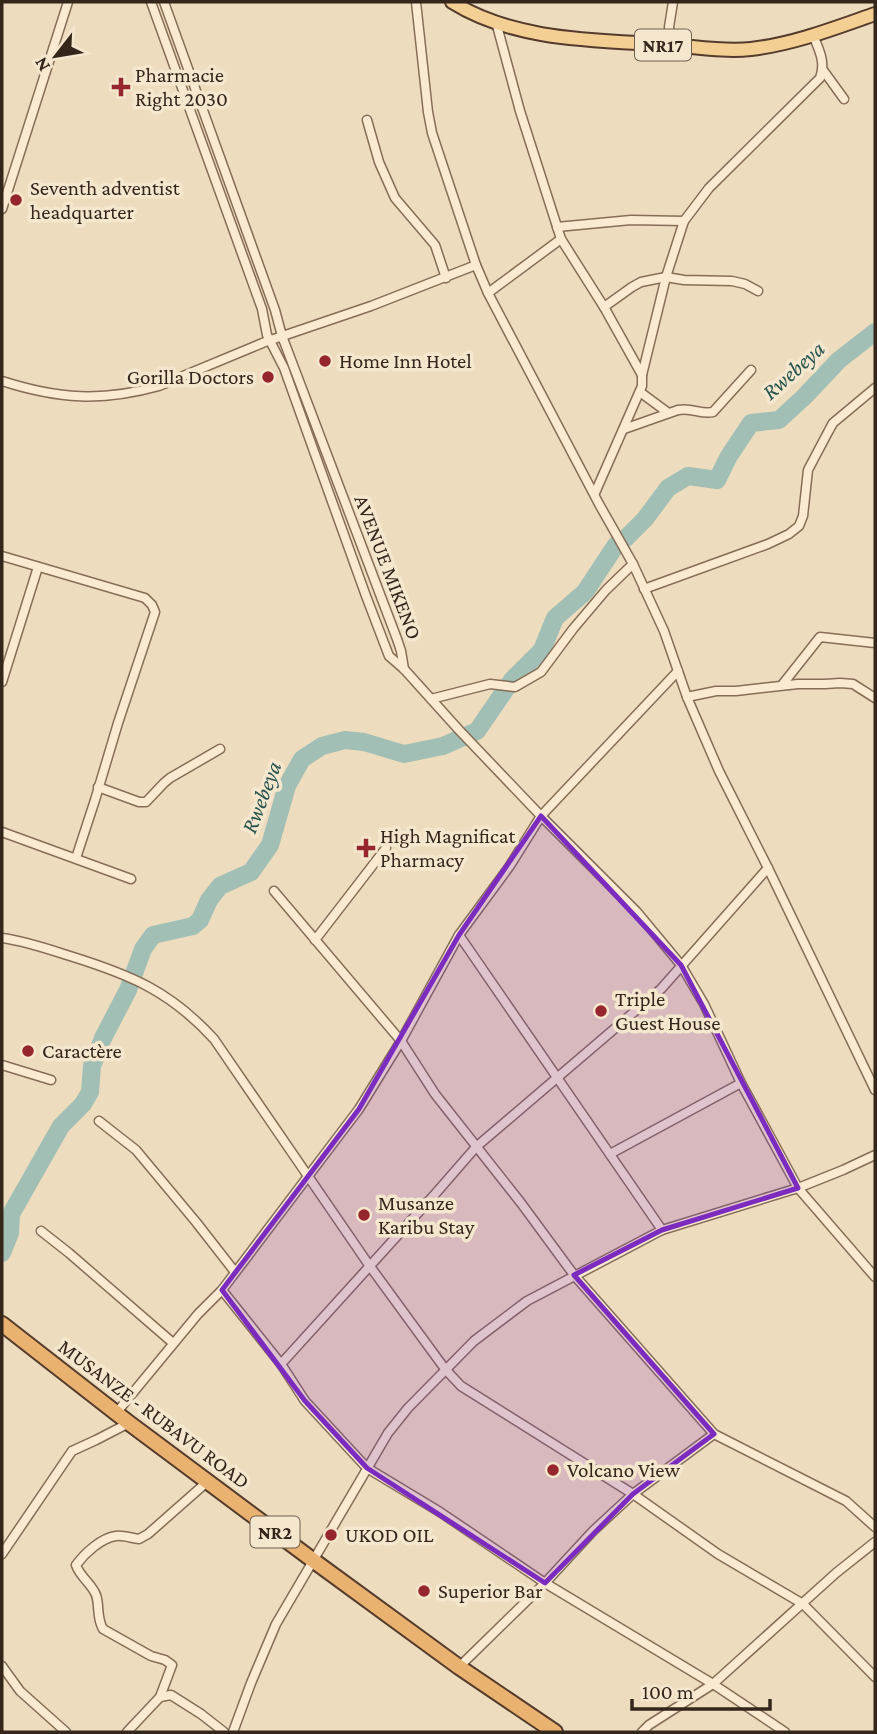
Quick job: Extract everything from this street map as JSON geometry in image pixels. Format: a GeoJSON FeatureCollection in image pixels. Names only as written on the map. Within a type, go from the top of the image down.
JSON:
{"type":"FeatureCollection","features":[{"type":"Feature","properties":{"kind":"highway","name":"MUSANZE - RUBAVU ROAD"},"geometry":{"type":"LineString","coordinates":[[2,1324],[314,1561],[459,1667],[555,1732]]}},
{"type":"Feature","properties":{"kind":"main road","name":"NR17"},"geometry":{"type":"LineString","coordinates":[[452,2],[496,23],[574,39],[749,50],[813,35],[875,14]]}},
{"type":"Feature","properties":{"kind":"street"},"geometry":{"type":"LineString","coordinates":[[2,209],[68,2]]}},
{"type":"Feature","properties":{"kind":"street","name":"AVENUE MIKENO"},"geometry":{"type":"LineString","coordinates":[[151,2],[257,296],[267,335],[284,368],[389,656],[404,669]]}},
{"type":"Feature","properties":{"kind":"street","name":"AVENUE MIKENO"},"geometry":{"type":"LineString","coordinates":[[164,2],[282,336],[397,639],[404,669]]}},
{"type":"Feature","properties":{"kind":"street"},"geometry":{"type":"LineString","coordinates":[[416,2],[432,133],[476,265],[488,293],[633,564],[664,631],[719,771],[875,1090]]}},
{"type":"Feature","properties":{"kind":"street"},"geometry":{"type":"LineString","coordinates":[[672,46],[669,27],[673,2]]}},
{"type":"Feature","properties":{"kind":"street"},"geometry":{"type":"LineString","coordinates":[[496,23],[520,111],[561,239],[604,307],[642,375]]}},
{"type":"Feature","properties":{"kind":"street"},"geometry":{"type":"LineString","coordinates":[[595,493],[642,386],[642,375],[666,277],[684,220],[709,188],[820,78],[824,62],[813,35]]}},
{"type":"Feature","properties":{"kind":"street"},"geometry":{"type":"LineString","coordinates":[[823,70],[844,99]]}},
{"type":"Feature","properties":{"kind":"street"},"geometry":{"type":"LineString","coordinates":[[367,120],[379,162],[395,198],[435,245],[446,278]]}},
{"type":"Feature","properties":{"kind":"street"},"geometry":{"type":"LineString","coordinates":[[557,227],[631,220],[684,220]]}},
{"type":"Feature","properties":{"kind":"street"},"geometry":{"type":"LineString","coordinates":[[488,293],[561,239]]}},
{"type":"Feature","properties":{"kind":"street"},"geometry":{"type":"LineString","coordinates":[[2,381],[51,394],[98,397],[159,386],[265,342],[371,306],[476,265]]}},
{"type":"Feature","properties":{"kind":"street"},"geometry":{"type":"LineString","coordinates":[[604,307],[642,282],[666,277],[732,281],[758,291]]}},
{"type":"Feature","properties":{"kind":"street"},"geometry":{"type":"LineString","coordinates":[[624,429],[667,412],[687,408],[713,412],[751,370]]}},
{"type":"Feature","properties":{"kind":"street"},"geometry":{"type":"LineString","coordinates":[[644,589],[768,544],[799,526],[803,516],[808,470],[833,423],[875,388]]}},
{"type":"Feature","properties":{"kind":"street"},"geometry":{"type":"LineString","coordinates":[[640,392],[667,412]]}},
{"type":"Feature","properties":{"kind":"street"},"geometry":{"type":"LineString","coordinates":[[2,556],[145,598],[155,612],[76,858]]}},
{"type":"Feature","properties":{"kind":"street"},"geometry":{"type":"LineString","coordinates":[[431,699],[490,684],[516,687],[541,672],[606,590],[633,564]]}},
{"type":"Feature","properties":{"kind":"street"},"geometry":{"type":"LineString","coordinates":[[2,682],[38,567]]}},
{"type":"Feature","properties":{"kind":"street"},"geometry":{"type":"LineString","coordinates":[[782,685],[820,636],[875,643]]}},
{"type":"Feature","properties":{"kind":"street"},"geometry":{"type":"LineString","coordinates":[[404,669],[541,816],[637,912],[681,965],[704,1004],[741,1083],[798,1188],[875,1277]]}},
{"type":"Feature","properties":{"kind":"street"},"geometry":{"type":"LineString","coordinates":[[117,1412],[173,1343],[222,1290],[359,1109],[401,1041],[459,935],[509,867],[541,816],[678,671]]}},
{"type":"Feature","properties":{"kind":"street"},"geometry":{"type":"LineString","coordinates":[[688,697],[716,691],[782,685],[846,683],[853,684],[875,698]]}},
{"type":"Feature","properties":{"kind":"street"},"geometry":{"type":"LineString","coordinates":[[98,787],[146,802],[170,778],[220,749]]}},
{"type":"Feature","properties":{"kind":"street"},"geometry":{"type":"LineString","coordinates":[[2,832],[131,878]]}},
{"type":"Feature","properties":{"kind":"street"},"geometry":{"type":"LineString","coordinates":[[315,940],[386,848]]}},
{"type":"Feature","properties":{"kind":"street"},"geometry":{"type":"LineString","coordinates":[[281,1364],[476,1147],[653,997],[768,868]]}},
{"type":"Feature","properties":{"kind":"street"},"geometry":{"type":"LineString","coordinates":[[274,891],[401,1041],[435,1094],[574,1275],[714,1434],[846,1501],[875,1527]]}},
{"type":"Feature","properties":{"kind":"street"},"geometry":{"type":"LineString","coordinates":[[459,935],[662,1230]]}},
{"type":"Feature","properties":{"kind":"street"},"geometry":{"type":"LineString","coordinates":[[2,939],[44,948],[115,970],[156,990],[195,1018],[214,1039],[369,1265],[445,1369],[461,1386],[633,1494],[718,1554],[803,1604],[875,1677]]}},
{"type":"Feature","properties":{"kind":"street"},"geometry":{"type":"LineString","coordinates":[[2,1065],[51,1080]]}},
{"type":"Feature","properties":{"kind":"street"},"geometry":{"type":"LineString","coordinates":[[610,1154],[741,1083]]}},
{"type":"Feature","properties":{"kind":"street"},"geometry":{"type":"LineString","coordinates":[[99,1121],[136,1150],[235,1272]]}},
{"type":"Feature","properties":{"kind":"street"},"geometry":{"type":"LineString","coordinates":[[233,1732],[276,1624],[388,1433],[401,1416],[474,1341],[527,1301],[662,1230],[798,1188],[875,1155]]}},
{"type":"Feature","properties":{"kind":"street"},"geometry":{"type":"LineString","coordinates":[[41,1231],[173,1343]]}},
{"type":"Feature","properties":{"kind":"street"},"geometry":{"type":"LineString","coordinates":[[222,1290],[281,1364],[305,1401],[367,1468],[440,1512],[545,1583],[713,1684],[785,1732]]}},
{"type":"Feature","properties":{"kind":"street"},"geometry":{"type":"LineString","coordinates":[[2,1554],[72,1451],[129,1423]]}},
{"type":"Feature","properties":{"kind":"street"},"geometry":{"type":"LineString","coordinates":[[459,1667],[633,1494],[714,1434]]}},
{"type":"Feature","properties":{"kind":"street"},"geometry":{"type":"LineString","coordinates":[[127,1732],[160,1697],[172,1665],[103,1629],[98,1622],[96,1595],[76,1565],[85,1552],[112,1537],[120,1535],[139,1539],[148,1534],[207,1482]]}},
{"type":"Feature","properties":{"kind":"street"},"geometry":{"type":"LineString","coordinates":[[642,1732],[713,1684],[875,1542]]}},
{"type":"Feature","properties":{"kind":"street"},"geometry":{"type":"LineString","coordinates":[[2,1666],[20,1691],[66,1732]]}},
{"type":"Feature","properties":{"kind":"street"},"geometry":{"type":"LineString","coordinates":[[160,1697],[171,1695],[224,1732]]}},
{"type":"Feature","properties":{"kind":"highlighted area"},"geometry":{"type":"Polygon","coordinates":[[[541,816],[681,965],[798,1188],[662,1230],[574,1275],[714,1434],[633,1494],[545,1583],[367,1468],[305,1401],[222,1290],[359,1109],[459,935],[541,816]]]}},
{"type":"Feature","properties":{"kind":"waterway","name":"Rwebeya"},"geometry":{"type":"LineString","coordinates":[[626,538],[645,519],[668,488],[688,476],[717,480],[751,423],[779,420],[839,360],[875,332]]}},
{"type":"Feature","properties":{"kind":"waterway","name":"Rwebeya"},"geometry":{"type":"LineString","coordinates":[[2,1253],[10,1233],[11,1214],[61,1126],[83,1104],[90,1092],[92,1066],[128,990],[143,949],[153,935],[193,926],[200,920],[209,900],[220,886],[251,872],[270,845],[287,786],[302,759],[322,746],[345,740],[364,742],[404,754],[443,746],[477,731],[512,680],[542,650],[555,618],[585,592],[616,545]]}},
{"type":"Feature","properties":{"kind":"place","name":"Pharmacie Right 2030"},"geometry":{"type":"Point","coordinates":[121,87]}},
{"type":"Feature","properties":{"kind":"place","name":"Seventh adventist headquarter"},"geometry":{"type":"Point","coordinates":[16,200]}},
{"type":"Feature","properties":{"kind":"place","name":"Home Inn Hotel"},"geometry":{"type":"Point","coordinates":[325,361]}},
{"type":"Feature","properties":{"kind":"place","name":"Gorilla Doctors"},"geometry":{"type":"Point","coordinates":[268,377]}},
{"type":"Feature","properties":{"kind":"place","name":"High Magnificat Pharmacy"},"geometry":{"type":"Point","coordinates":[366,848]}},
{"type":"Feature","properties":{"kind":"place","name":"Triple Guest House"},"geometry":{"type":"Point","coordinates":[601,1011]}},
{"type":"Feature","properties":{"kind":"place","name":"Caractère"},"geometry":{"type":"Point","coordinates":[28,1051]}},
{"type":"Feature","properties":{"kind":"place","name":"Musanze Karibu Stay"},"geometry":{"type":"Point","coordinates":[364,1215]}},
{"type":"Feature","properties":{"kind":"place","name":"Volcano View"},"geometry":{"type":"Point","coordinates":[553,1470]}},
{"type":"Feature","properties":{"kind":"place","name":"UKOD OIL"},"geometry":{"type":"Point","coordinates":[331,1535]}},
{"type":"Feature","properties":{"kind":"place","name":"Superior Bar"},"geometry":{"type":"Point","coordinates":[424,1591]}}]}
